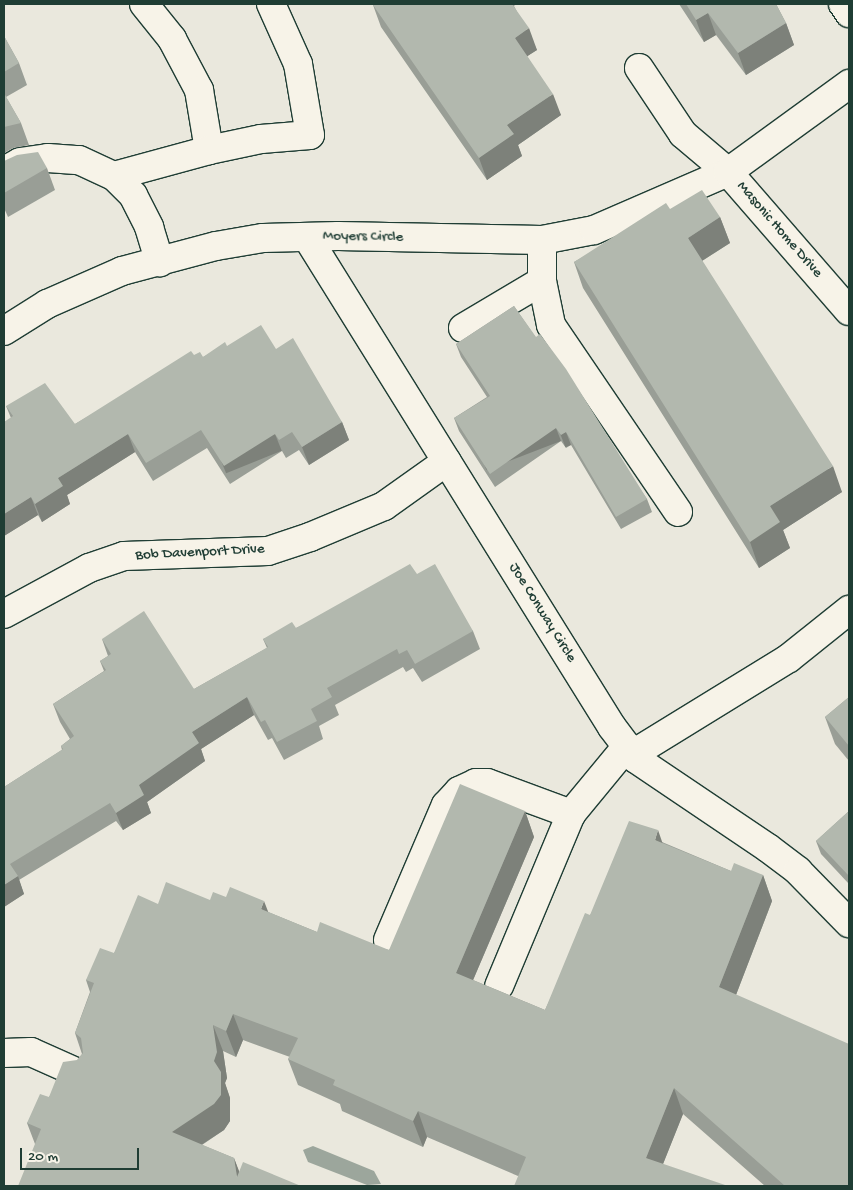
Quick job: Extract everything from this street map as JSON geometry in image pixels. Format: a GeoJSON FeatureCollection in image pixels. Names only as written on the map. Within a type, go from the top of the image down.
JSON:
{"type":"FeatureCollection","features":[{"type":"Feature","properties":{"kind":"street"},"geometry":{"type":"LineString","coordinates":[[144,4],[172,39],[199,90],[209,150]]}},
{"type":"Feature","properties":{"kind":"street"},"geometry":{"type":"LineString","coordinates":[[114,176],[209,150],[261,139],[310,134],[298,64],[271,4]]}},
{"type":"Feature","properties":{"kind":"street"},"geometry":{"type":"LineString","coordinates":[[843,4],[849,14]]}},
{"type":"Feature","properties":{"kind":"street"},"geometry":{"type":"LineString","coordinates":[[639,68],[683,134],[728,172]]}},
{"type":"Feature","properties":{"kind":"street","name":"Masonic Home Drive"},"geometry":{"type":"LineString","coordinates":[[849,84],[728,172],[849,311]]}},
{"type":"Feature","properties":{"kind":"street"},"geometry":{"type":"LineString","coordinates":[[4,170],[20,162],[48,158],[79,160],[114,176],[133,195],[149,226],[160,262]]}},
{"type":"Feature","properties":{"kind":"street","name":"Moyers Circle"},"geometry":{"type":"LineString","coordinates":[[4,331],[47,304],[122,272],[216,246],[263,238],[307,237],[542,240],[594,230],[728,172]]}},
{"type":"Feature","properties":{"kind":"street","name":"Joe Conway Circle"},"geometry":{"type":"LineString","coordinates":[[307,237],[630,750],[768,848],[798,872],[849,923]]}},
{"type":"Feature","properties":{"kind":"street"},"geometry":{"type":"LineString","coordinates":[[542,240],[542,281],[551,325],[678,512]]}},
{"type":"Feature","properties":{"kind":"street"},"geometry":{"type":"LineString","coordinates":[[463,328],[542,281]]}},
{"type":"Feature","properties":{"kind":"street","name":"Bob Davenport Drive"},"geometry":{"type":"LineString","coordinates":[[4,614],[89,568],[124,556],[268,551],[318,534],[384,506],[447,461]]}},
{"type":"Feature","properties":{"kind":"street"},"geometry":{"type":"LineString","coordinates":[[499,986],[571,814],[630,750],[789,658],[849,610]]}},
{"type":"Feature","properties":{"kind":"street"},"geometry":{"type":"LineString","coordinates":[[388,940],[446,805],[459,791],[476,783],[487,783],[571,814]]}},
{"type":"Feature","properties":{"kind":"street"},"geometry":{"type":"LineString","coordinates":[[4,1053],[31,1052],[78,1073]]}},
{"type":"Feature","properties":{"kind":"shaded area"},"geometry":{"type":"Polygon","coordinates":[[[313,1146],[374,1171],[381,1184],[367,1185],[308,1162],[303,1150],[313,1146]]]}},
{"type":"Feature","properties":{"kind":"building"},"geometry":{"type":"Polygon","coordinates":[[[512,4],[529,28],[515,38],[553,94],[507,125],[514,134],[479,158],[373,5],[512,4]]]}},
{"type":"Feature","properties":{"kind":"building"},"geometry":{"type":"Polygon","coordinates":[[[686,4],[776,4],[786,23],[738,53],[708,13],[696,20],[686,4]]]}},
{"type":"Feature","properties":{"kind":"building"},"geometry":{"type":"Polygon","coordinates":[[[4,36],[19,63],[4,72],[4,36]]]}},
{"type":"Feature","properties":{"kind":"building"},"geometry":{"type":"Polygon","coordinates":[[[4,93],[21,123],[4,127],[4,93]]]}},
{"type":"Feature","properties":{"kind":"building"},"geometry":{"type":"Polygon","coordinates":[[[38,152],[47,168],[4,193],[4,161],[17,155],[38,152]]]}},
{"type":"Feature","properties":{"kind":"building"},"geometry":{"type":"Polygon","coordinates":[[[702,190],[720,217],[688,238],[833,466],[770,506],[780,522],[750,542],[574,262],[666,203],[670,209],[702,190]]]}},
{"type":"Feature","properties":{"kind":"building"},"geometry":{"type":"Polygon","coordinates":[[[514,306],[536,337],[540,334],[566,369],[647,499],[616,517],[566,432],[561,435],[556,428],[490,474],[454,418],[490,396],[456,344],[514,306]]]}},
{"type":"Feature","properties":{"kind":"building"},"geometry":{"type":"Polygon","coordinates":[[[261,325],[276,349],[293,338],[342,422],[302,447],[292,432],[279,440],[275,434],[224,466],[201,430],[146,463],[128,434],[58,478],[63,486],[35,504],[31,497],[4,514],[4,422],[13,416],[6,406],[45,383],[75,424],[191,351],[194,355],[200,352],[203,357],[225,342],[227,346],[261,325]]]}},
{"type":"Feature","properties":{"kind":"building"},"geometry":{"type":"Polygon","coordinates":[[[410,564],[417,574],[435,564],[473,631],[415,664],[407,650],[399,654],[397,649],[327,688],[332,697],[311,709],[317,721],[277,742],[265,720],[261,722],[247,697],[192,732],[199,743],[139,785],[144,795],[116,813],[110,803],[10,864],[18,876],[4,885],[4,787],[63,749],[61,746],[74,736],[53,704],[106,670],[100,661],[111,654],[102,639],[144,611],[194,689],[268,647],[263,639],[292,622],[296,628],[410,564]]]}},
{"type":"Feature","properties":{"kind":"building"},"geometry":{"type":"Polygon","coordinates":[[[849,697],[849,746],[825,717],[849,697]]]}},
{"type":"Feature","properties":{"kind":"building"},"geometry":{"type":"Polygon","coordinates":[[[460,784],[525,811],[456,973],[545,1010],[585,913],[590,915],[629,821],[658,830],[655,840],[731,871],[734,863],[763,875],[719,987],[849,1044],[849,1186],[785,1186],[674,1088],[646,1158],[728,1186],[514,1186],[526,1157],[418,1111],[413,1121],[333,1085],[335,1080],[288,1059],[298,1038],[233,1014],[226,1031],[213,1025],[217,1052],[214,1061],[221,1072],[221,1095],[214,1104],[172,1132],[234,1158],[237,1177],[243,1162],[301,1186],[18,1186],[41,1129],[27,1123],[40,1094],[49,1097],[63,1062],[77,1060],[83,1053],[81,1038],[75,1033],[94,983],[86,980],[100,948],[114,953],[138,895],[158,904],[166,882],[210,900],[213,892],[226,897],[230,887],[264,901],[261,909],[317,932],[320,922],[389,950],[460,784]]]}},
{"type":"Feature","properties":{"kind":"building"},"geometry":{"type":"Polygon","coordinates":[[[849,811],[849,876],[816,841],[849,811]]]}}]}
